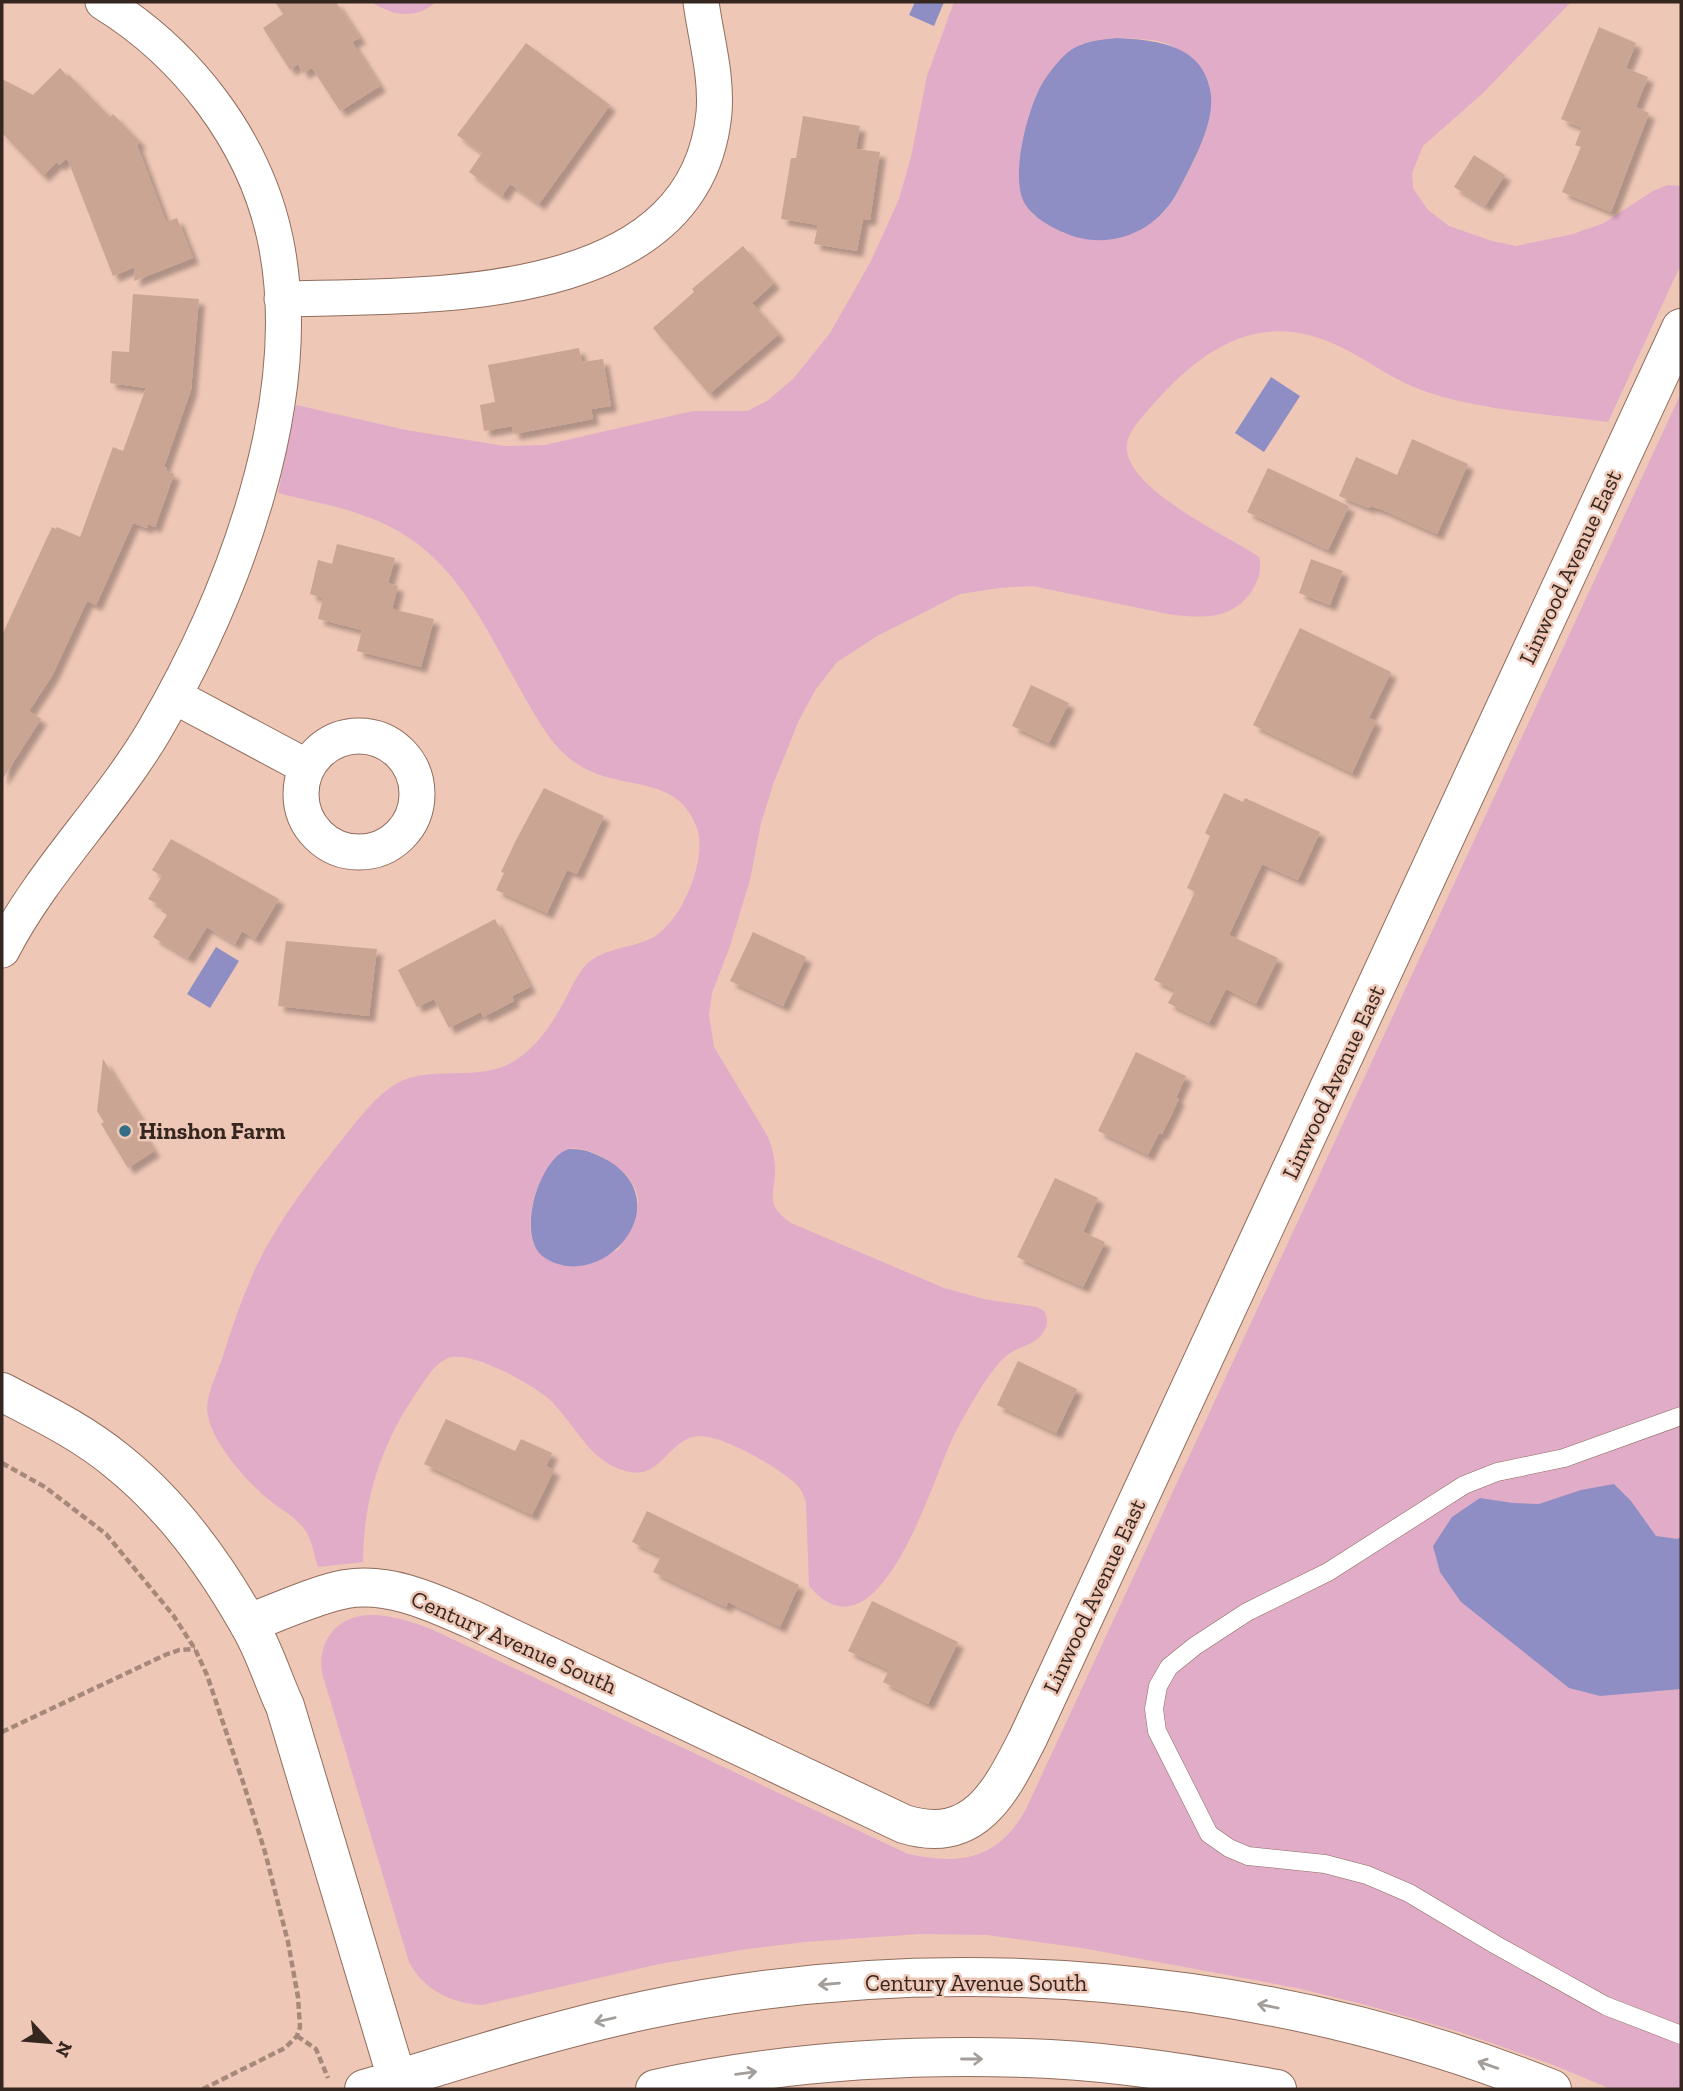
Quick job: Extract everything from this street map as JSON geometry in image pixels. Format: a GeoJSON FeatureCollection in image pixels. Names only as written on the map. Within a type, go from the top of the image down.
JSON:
{"type":"FeatureCollection","features":[{"type":"Feature","properties":{"kind":"street"},"geometry":{"type":"LineString","coordinates":[[2,950],[29,906],[138,756],[174,696],[221,599],[256,496],[280,374],[282,299],[275,241],[259,186],[213,103],[176,60],[133,22],[103,2]]}},
{"type":"Feature","properties":{"kind":"street"},"geometry":{"type":"LineString","coordinates":[[282,299],[447,294],[496,288],[589,264],[620,250],[646,233],[678,202],[707,145],[713,114],[714,83],[701,2]]}},
{"type":"Feature","properties":{"kind":"street","name":"Linwood Avenue East"},"geometry":{"type":"LineString","coordinates":[[964,1823],[989,1804],[996,1795],[1028,1738],[1681,327]]}},
{"type":"Feature","properties":{"kind":"street"},"geometry":{"type":"LineString","coordinates":[[174,696],[307,767]]}},
{"type":"Feature","properties":{"kind":"street","name":"Century Avenue South"},"geometry":{"type":"LineString","coordinates":[[2,1392],[80,1434],[116,1459],[148,1487],[205,1557],[249,1623],[285,1706],[387,2086],[578,2026],[702,2000],[837,1983],[922,1978],[1111,1984],[1173,1990],[1264,2005],[1402,2038],[1552,2089]]}},
{"type":"Feature","properties":{"kind":"street","name":"Century Avenue South"},"geometry":{"type":"LineString","coordinates":[[249,1623],[348,1589],[369,1588],[404,1593],[471,1619],[904,1824],[936,1830],[964,1823]]}},
{"type":"Feature","properties":{"kind":"street"},"geometry":{"type":"LineString","coordinates":[[654,2089],[709,2077],[816,2064],[933,2058],[1051,2059],[1180,2073],[1277,2089]]}},
{"type":"Feature","properties":{"kind":"lane"},"geometry":{"type":"LineString","coordinates":[[1681,1416],[1564,1458],[1497,1472],[1464,1485],[1328,1572],[1247,1612],[1195,1646],[1169,1667],[1158,1686],[1154,1709],[1157,1731],[1209,1834],[1229,1848],[1248,1856],[1325,1864],[1367,1875],[1409,1893],[1606,2006],[1681,2035]]}},
{"type":"Feature","properties":{"kind":"path"},"geometry":{"type":"LineString","coordinates":[[2,1463],[45,1487],[106,1534],[173,1615],[195,1649],[265,1852],[294,1974],[300,2019],[297,2036],[285,2048],[203,2089]]}},
{"type":"Feature","properties":{"kind":"path"},"geometry":{"type":"LineString","coordinates":[[2,1732],[172,1652],[195,1649]]}},
{"type":"Feature","properties":{"kind":"path"},"geometry":{"type":"LineString","coordinates":[[297,2036],[314,2046],[319,2053],[332,2089]]}},
{"type":"Feature","properties":{"kind":"shaded area"},"geometry":{"type":"Polygon","coordinates":[[[371,2],[436,2],[420,12],[404,14],[371,2]]]}},
{"type":"Feature","properties":{"kind":"shaded area"},"geometry":{"type":"Polygon","coordinates":[[[954,2],[1571,2],[1483,93],[1423,146],[1412,173],[1413,188],[1428,210],[1449,226],[1516,246],[1573,234],[1604,223],[1653,191],[1668,185],[1681,186],[1681,264],[1608,422],[1510,410],[1438,395],[1405,383],[1343,348],[1304,334],[1278,331],[1253,334],[1230,342],[1208,354],[1188,370],[1149,409],[1128,439],[1128,456],[1138,474],[1155,491],[1201,523],[1259,557],[1257,581],[1237,607],[1218,615],[1196,617],[1173,615],[1032,586],[960,594],[879,635],[837,662],[816,689],[799,720],[774,782],[761,823],[750,880],[712,993],[709,1014],[714,1047],[768,1137],[775,1165],[774,1205],[791,1223],[944,1288],[984,1299],[1037,1307],[1044,1311],[1047,1321],[1040,1336],[998,1364],[978,1393],[955,1433],[901,1556],[881,1585],[859,1603],[835,1605],[809,1586],[806,1502],[802,1493],[788,1477],[746,1451],[716,1439],[692,1437],[676,1446],[649,1470],[640,1473],[617,1468],[605,1462],[587,1445],[545,1396],[488,1364],[459,1357],[448,1358],[433,1370],[391,1436],[370,1497],[363,1562],[318,1567],[305,1530],[241,1472],[224,1450],[208,1416],[211,1389],[260,1258],[309,1181],[383,1093],[404,1080],[418,1076],[478,1072],[507,1065],[527,1052],[543,1034],[585,966],[599,956],[650,939],[661,931],[672,920],[689,890],[699,856],[699,841],[697,828],[689,812],[678,800],[651,787],[590,771],[572,761],[558,748],[540,724],[487,628],[450,575],[428,552],[401,533],[370,518],[278,493],[296,405],[406,430],[505,446],[545,445],[693,411],[747,411],[767,401],[793,379],[830,333],[871,261],[899,199],[911,157],[927,76],[954,2]],[[1117,38],[1081,44],[1042,83],[1022,150],[1019,169],[1021,194],[1025,204],[1034,215],[1046,223],[1063,233],[1081,238],[1165,211],[1192,165],[1207,127],[1211,92],[1206,77],[1195,65],[1170,45],[1144,39],[1117,38]],[[573,1148],[560,1154],[539,1184],[530,1223],[532,1240],[540,1254],[571,1266],[618,1250],[629,1232],[638,1206],[636,1189],[623,1172],[604,1158],[583,1149],[573,1148]]]}},
{"type":"Feature","properties":{"kind":"shaded area"},"geometry":{"type":"Polygon","coordinates":[[[1681,393],[1681,2089],[1611,2089],[1551,2064],[1460,2032],[1297,1988],[1082,1948],[987,1935],[920,1934],[747,1949],[659,1964],[482,2005],[449,1998],[422,1980],[409,1962],[322,1673],[322,1654],[329,1636],[339,1625],[350,1619],[377,1615],[405,1620],[431,1629],[908,1854],[928,1858],[963,1858],[978,1854],[1005,1838],[1027,1807],[1681,393]]]}},
{"type":"Feature","properties":{"kind":"water"},"geometry":{"type":"Polygon","coordinates":[[[915,2],[944,2],[934,26],[909,15],[915,2]]]}},
{"type":"Feature","properties":{"kind":"water"},"geometry":{"type":"Polygon","coordinates":[[[1117,38],[1161,43],[1174,47],[1197,62],[1210,89],[1210,114],[1197,154],[1169,206],[1156,219],[1125,236],[1090,240],[1054,228],[1031,212],[1025,204],[1019,177],[1022,143],[1037,93],[1054,66],[1078,46],[1117,38]]]}},
{"type":"Feature","properties":{"kind":"water"},"geometry":{"type":"Polygon","coordinates":[[[1271,377],[1300,396],[1264,452],[1235,433],[1271,377]]]}},
{"type":"Feature","properties":{"kind":"water"},"geometry":{"type":"Polygon","coordinates":[[[216,947],[239,961],[210,1008],[187,994],[216,947]]]}},
{"type":"Feature","properties":{"kind":"water"},"geometry":{"type":"Polygon","coordinates":[[[569,1149],[590,1152],[609,1161],[629,1179],[637,1200],[635,1221],[625,1240],[609,1255],[589,1264],[567,1266],[545,1258],[536,1248],[531,1234],[531,1217],[534,1199],[548,1167],[558,1155],[569,1149]]]}},
{"type":"Feature","properties":{"kind":"water"},"geometry":{"type":"Polygon","coordinates":[[[1614,1484],[1631,1501],[1656,1536],[1678,1539],[1681,1536],[1681,1689],[1600,1696],[1569,1688],[1461,1602],[1440,1572],[1433,1546],[1452,1517],[1480,1498],[1539,1504],[1581,1490],[1614,1484]]]}},
{"type":"Feature","properties":{"kind":"building"},"geometry":{"type":"Polygon","coordinates":[[[275,2],[336,2],[360,38],[352,42],[380,86],[340,111],[312,68],[303,73],[298,64],[290,70],[263,28],[283,14],[275,2]]]}},
{"type":"Feature","properties":{"kind":"building"},"geometry":{"type":"Polygon","coordinates":[[[1599,27],[1636,43],[1626,68],[1648,77],[1636,107],[1649,113],[1611,212],[1562,192],[1581,147],[1575,145],[1582,128],[1561,119],[1599,27]]]}},
{"type":"Feature","properties":{"kind":"building"},"geometry":{"type":"Polygon","coordinates":[[[526,43],[610,105],[539,204],[510,184],[502,196],[469,172],[482,153],[457,135],[526,43]]]}},
{"type":"Feature","properties":{"kind":"building"},"geometry":{"type":"Polygon","coordinates":[[[60,68],[110,117],[113,114],[140,142],[137,145],[166,222],[177,218],[193,258],[134,281],[135,267],[113,276],[67,158],[59,165],[57,162],[43,176],[2,133],[2,79],[33,95],[60,68]]]}},
{"type":"Feature","properties":{"kind":"building"},"geometry":{"type":"Polygon","coordinates":[[[803,116],[860,126],[856,149],[880,152],[870,220],[863,219],[857,251],[814,244],[818,225],[781,219],[791,158],[796,158],[803,116]]]}},
{"type":"Feature","properties":{"kind":"building"},"geometry":{"type":"Polygon","coordinates":[[[1474,155],[1505,175],[1485,206],[1454,187],[1474,155]]]}},
{"type":"Feature","properties":{"kind":"building"},"geometry":{"type":"Polygon","coordinates":[[[743,246],[774,283],[752,303],[779,334],[709,394],[653,328],[694,292],[692,289],[743,246]]]}},
{"type":"Feature","properties":{"kind":"building"},"geometry":{"type":"Polygon","coordinates":[[[133,294],[199,299],[191,390],[164,467],[167,468],[166,471],[174,474],[155,527],[148,524],[147,528],[133,523],[96,605],[87,601],[52,676],[29,711],[41,719],[2,780],[2,635],[52,527],[80,537],[113,447],[123,451],[146,388],[110,383],[112,351],[129,352],[133,294]]]}},
{"type":"Feature","properties":{"kind":"building"},"geometry":{"type":"Polygon","coordinates":[[[579,348],[582,362],[603,359],[611,406],[591,409],[593,419],[514,434],[512,426],[484,431],[480,405],[495,402],[488,365],[579,348]]]}},
{"type":"Feature","properties":{"kind":"building"},"geometry":{"type":"Polygon","coordinates":[[[1412,439],[1468,464],[1437,534],[1383,510],[1370,506],[1369,508],[1339,496],[1356,457],[1397,475],[1412,439]]]}},
{"type":"Feature","properties":{"kind":"building"},"geometry":{"type":"Polygon","coordinates":[[[1268,468],[1349,506],[1328,550],[1247,512],[1268,468]]]}},
{"type":"Feature","properties":{"kind":"building"},"geometry":{"type":"Polygon","coordinates":[[[337,544],[395,558],[388,583],[398,586],[392,609],[434,619],[421,667],[357,651],[362,630],[318,619],[323,598],[310,594],[318,560],[332,564],[337,544]]]}},
{"type":"Feature","properties":{"kind":"building"},"geometry":{"type":"Polygon","coordinates":[[[1311,559],[1343,571],[1330,605],[1299,593],[1311,559]]]}},
{"type":"Feature","properties":{"kind":"building"},"geometry":{"type":"Polygon","coordinates":[[[1300,628],[1391,672],[1369,718],[1376,721],[1352,773],[1253,725],[1300,628]]]}},
{"type":"Feature","properties":{"kind":"building"},"geometry":{"type":"Polygon","coordinates":[[[1031,685],[1069,703],[1049,743],[1012,726],[1031,685]]]}},
{"type":"Feature","properties":{"kind":"building"},"geometry":{"type":"Polygon","coordinates":[[[544,788],[604,816],[577,874],[567,870],[547,913],[496,890],[516,840],[544,788]]]}},
{"type":"Feature","properties":{"kind":"building"},"geometry":{"type":"Polygon","coordinates":[[[1224,793],[1243,802],[1245,798],[1320,832],[1298,880],[1262,864],[1229,935],[1278,958],[1256,1004],[1226,989],[1209,1023],[1168,1003],[1175,990],[1154,980],[1195,892],[1187,888],[1210,836],[1205,833],[1224,793]]]}},
{"type":"Feature","properties":{"kind":"building"},"geometry":{"type":"Polygon","coordinates":[[[171,839],[279,899],[255,939],[242,931],[235,944],[207,927],[188,958],[153,937],[167,915],[161,911],[163,907],[148,899],[162,876],[152,870],[171,839]]]}},
{"type":"Feature","properties":{"kind":"building"},"geometry":{"type":"Polygon","coordinates":[[[495,919],[530,987],[512,996],[514,1001],[483,1017],[481,1012],[449,1028],[434,999],[417,1007],[398,970],[495,919]]]}},
{"type":"Feature","properties":{"kind":"building"},"geometry":{"type":"Polygon","coordinates":[[[753,932],[806,957],[783,1006],[730,981],[753,932]]]}},
{"type":"Feature","properties":{"kind":"building"},"geometry":{"type":"Polygon","coordinates":[[[286,941],[377,949],[369,1016],[278,1006],[286,941]]]}},
{"type":"Feature","properties":{"kind":"building"},"geometry":{"type":"Polygon","coordinates":[[[1136,1052],[1186,1076],[1176,1098],[1179,1099],[1148,1155],[1098,1131],[1136,1052]]]}},
{"type":"Feature","properties":{"kind":"building","name":"Hinshon Farm"},"geometry":{"type":"Polygon","coordinates":[[[103,1059],[147,1129],[142,1132],[154,1151],[128,1168],[101,1124],[104,1122],[97,1111],[103,1059]]]}},
{"type":"Feature","properties":{"kind":"building"},"geometry":{"type":"Polygon","coordinates":[[[1055,1178],[1098,1198],[1083,1232],[1105,1242],[1083,1287],[1017,1257],[1055,1178]]]}},
{"type":"Feature","properties":{"kind":"building"},"geometry":{"type":"Polygon","coordinates":[[[1018,1361],[1077,1389],[1056,1433],[997,1405],[1018,1361]]]}},
{"type":"Feature","properties":{"kind":"building"},"geometry":{"type":"Polygon","coordinates":[[[446,1419],[515,1451],[521,1439],[552,1453],[546,1466],[554,1470],[532,1515],[424,1464],[446,1419]]]}},
{"type":"Feature","properties":{"kind":"building"},"geometry":{"type":"Polygon","coordinates":[[[647,1511],[799,1585],[780,1627],[728,1602],[726,1607],[653,1572],[661,1556],[632,1542],[647,1511]]]}},
{"type":"Feature","properties":{"kind":"building"},"geometry":{"type":"Polygon","coordinates":[[[872,1601],[958,1642],[928,1704],[883,1682],[889,1670],[848,1651],[872,1601]]]}},
{"type":"Feature","properties":{"kind":"place","name":"Hinshon Farm"},"geometry":{"type":"Point","coordinates":[125,1131]}}]}
